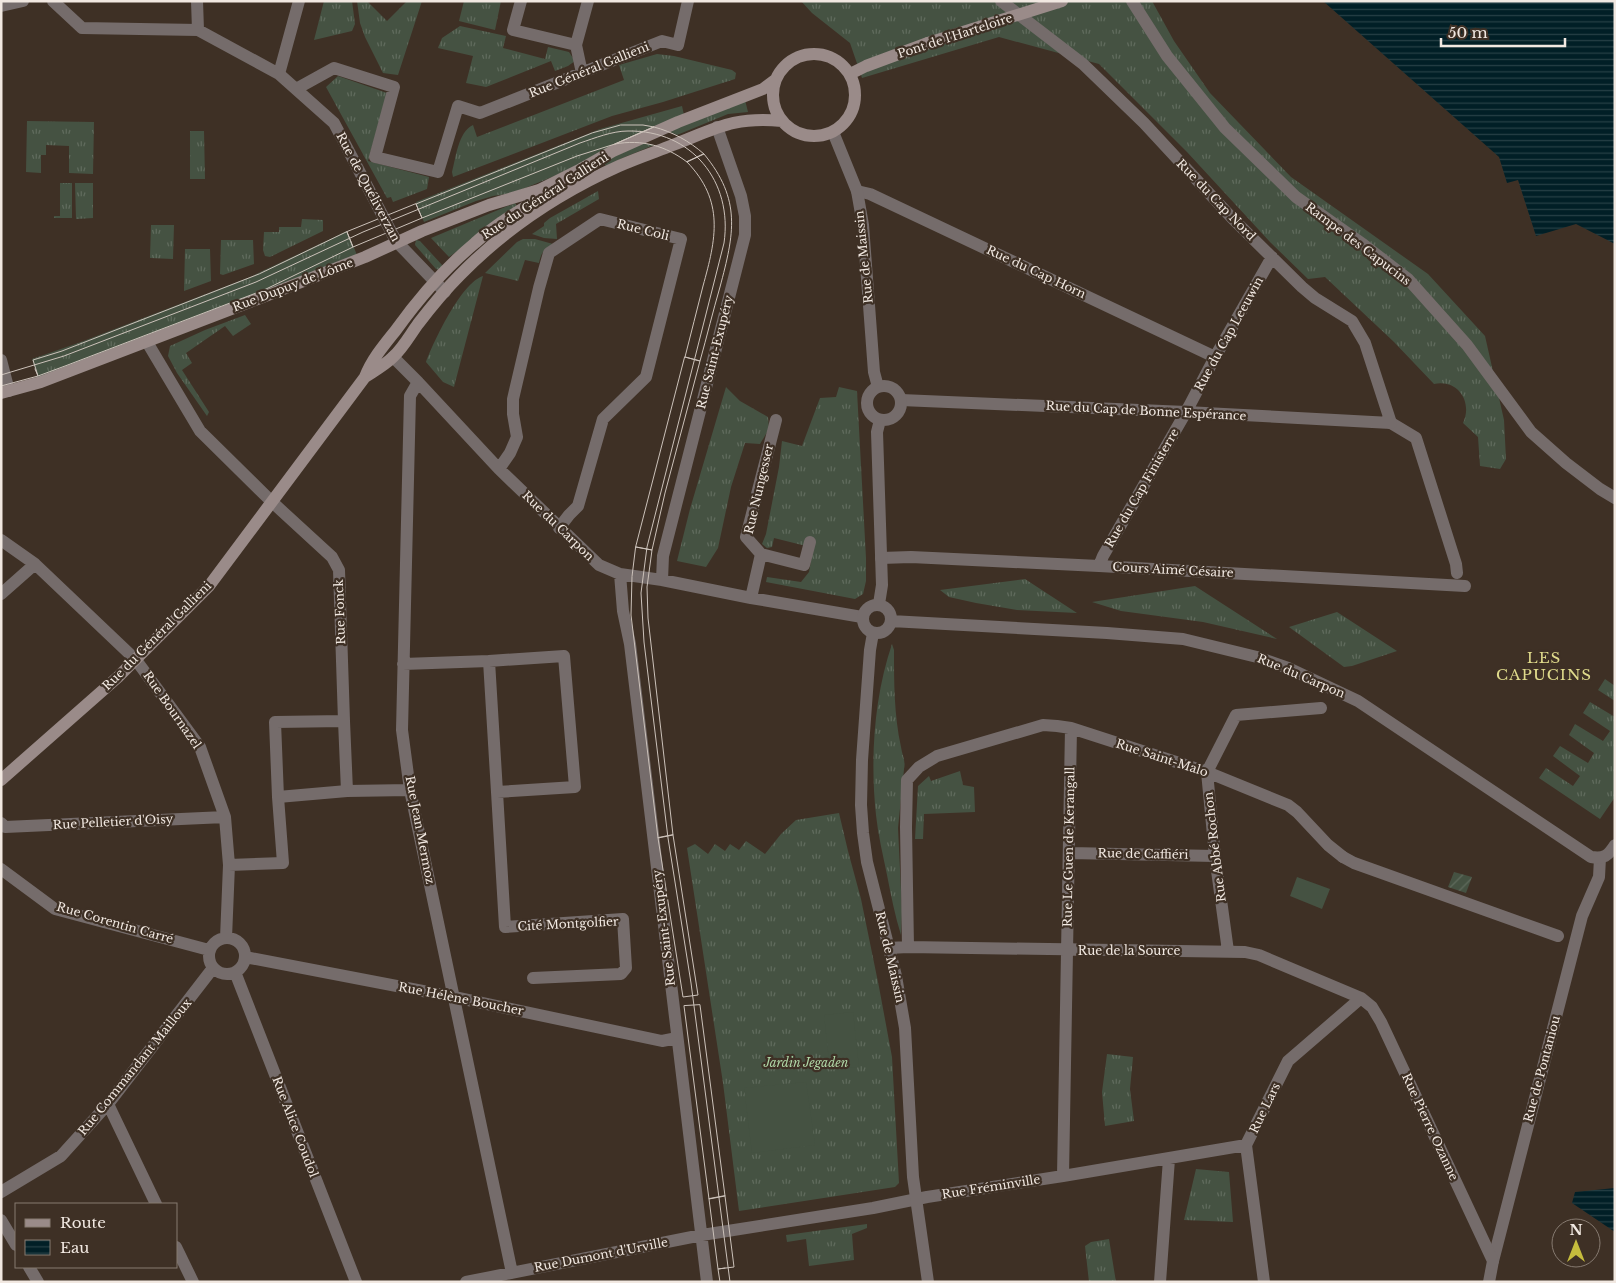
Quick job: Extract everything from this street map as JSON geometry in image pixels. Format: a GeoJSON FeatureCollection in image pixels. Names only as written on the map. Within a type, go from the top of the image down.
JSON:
{"type":"FeatureCollection","features":[{"type":"Feature","properties":{"kind":"main road","name":"Pont de l'Harteloire"},"geometry":{"type":"LineString","coordinates":[[850,74],[866,66],[928,43],[1062,1]]}},
{"type":"Feature","properties":{"kind":"main road"},"geometry":{"type":"LineString","coordinates":[[814,54],[830,57],[842,64],[850,74],[854,83],[854,106],[842,125],[832,132],[819,135],[805,135],[792,130],[776,112],[773,101],[775,80],[782,69],[792,60],[804,55],[814,54]]}},
{"type":"Feature","properties":{"kind":"main road","name":"Rue du Général Gallieni"},"geometry":{"type":"LineString","coordinates":[[365,378],[370,364],[414,305],[475,242],[497,226],[564,184],[581,169],[628,144],[678,122],[763,89],[775,80]]}},
{"type":"Feature","properties":{"kind":"main road","name":"Rue du Général Gallieni"},"geometry":{"type":"LineString","coordinates":[[1,780],[136,660],[209,586],[365,378],[393,357],[426,313],[461,275],[491,247],[549,204],[619,166],[717,127],[737,121],[755,119],[782,120]]}},
{"type":"Feature","properties":{"kind":"main road","name":"Rue Dupuy de Lôme"},"geometry":{"type":"LineString","coordinates":[[5,392],[41,382],[147,342],[365,257],[396,241],[489,205],[539,190],[581,169]]}},
{"type":"Feature","properties":{"kind":"street"},"geometry":{"type":"LineString","coordinates":[[1,6],[23,1]]}},
{"type":"Feature","properties":{"kind":"street"},"geometry":{"type":"LineString","coordinates":[[53,1],[82,28],[198,30],[197,1]]}},
{"type":"Feature","properties":{"kind":"street"},"geometry":{"type":"LineString","coordinates":[[279,74],[298,1]]}},
{"type":"Feature","properties":{"kind":"street"},"geometry":{"type":"LineString","coordinates":[[521,1],[513,30],[576,45]]}},
{"type":"Feature","properties":{"kind":"street"},"geometry":{"type":"LineString","coordinates":[[582,73],[576,45],[588,1]]}},
{"type":"Feature","properties":{"kind":"street","name":"Rue Général Gallieni"},"geometry":{"type":"LineString","coordinates":[[296,89],[334,68],[394,88],[375,157],[438,172],[458,106],[480,113],[662,41],[678,44],[688,1]]}},
{"type":"Feature","properties":{"kind":"street","name":"Rue du Cap Nord"},"geometry":{"type":"LineString","coordinates":[[1001,1],[1083,64],[1144,123],[1232,218],[1272,257],[1315,298],[1338,310],[1352,321],[1366,343],[1391,423]]}},
{"type":"Feature","properties":{"kind":"street","name":"Rampe des Capucins"},"geometry":{"type":"LineString","coordinates":[[1132,1],[1167,56],[1225,128],[1296,197],[1408,279],[1467,345],[1531,432],[1566,463],[1615,498]]}},
{"type":"Feature","properties":{"kind":"street","name":"Rue de Quéliverzan"},"geometry":{"type":"LineString","coordinates":[[198,30],[279,74],[334,123],[396,241],[445,292]]}},
{"type":"Feature","properties":{"kind":"street","name":"Rue Saint-Exupéry"},"geometry":{"type":"LineString","coordinates":[[662,580],[663,556],[745,235],[745,216],[741,196],[717,127]]}},
{"type":"Feature","properties":{"kind":"street","name":"Rue de Maissin"},"geometry":{"type":"LineString","coordinates":[[832,132],[856,191],[863,225],[874,372],[878,386]]}},
{"type":"Feature","properties":{"kind":"street","name":"Rue du Cap Horn"},"geometry":{"type":"LineString","coordinates":[[856,191],[870,194],[1215,357]]}},
{"type":"Feature","properties":{"kind":"street","name":"Rue Coli"},"geometry":{"type":"LineString","coordinates":[[499,469],[517,438],[512,399],[549,253],[600,219],[681,239],[646,377],[618,406],[602,419],[578,506],[559,528]]}},
{"type":"Feature","properties":{"kind":"street","name":"Rue du Cap Leeuwin"},"geometry":{"type":"LineString","coordinates":[[1186,412],[1272,257]]}},
{"type":"Feature","properties":{"kind":"street","name":"Rue Fonck"},"geometry":{"type":"LineString","coordinates":[[147,342],[200,431],[271,501],[332,557],[339,570],[347,791]]}},
{"type":"Feature","properties":{"kind":"street","name":"Rue du Carpon"},"geometry":{"type":"LineString","coordinates":[[393,357],[499,469],[598,565],[620,574],[862,617]]}},
{"type":"Feature","properties":{"kind":"street"},"geometry":{"type":"LineString","coordinates":[[1,360],[5,392]]}},
{"type":"Feature","properties":{"kind":"street","name":"Rue Jean Mermoz"},"geometry":{"type":"LineString","coordinates":[[418,382],[410,396],[402,730],[410,790],[512,1273]]}},
{"type":"Feature","properties":{"kind":"street"},"geometry":{"type":"LineString","coordinates":[[878,386],[891,387],[896,390],[902,400],[900,412],[886,421],[870,414],[867,403],[871,390],[878,386]]}},
{"type":"Feature","properties":{"kind":"street","name":"Rue du Cap de Bonne Espérance"},"geometry":{"type":"LineString","coordinates":[[902,400],[1391,423]]}},
{"type":"Feature","properties":{"kind":"street","name":"Rue du Cap Finisterre"},"geometry":{"type":"LineString","coordinates":[[1099,566],[1186,412]]}},
{"type":"Feature","properties":{"kind":"street","name":"Rue Nungesser"},"geometry":{"type":"LineString","coordinates":[[761,554],[746,537],[776,420]]}},
{"type":"Feature","properties":{"kind":"street"},"geometry":{"type":"LineString","coordinates":[[879,604],[882,584],[877,432],[880,420]]}},
{"type":"Feature","properties":{"kind":"street"},"geometry":{"type":"LineString","coordinates":[[1391,423],[1416,438],[1456,564],[1457,573]]}},
{"type":"Feature","properties":{"kind":"street","name":"Rue Bournazel"},"geometry":{"type":"LineString","coordinates":[[1,540],[35,564],[136,660],[200,747],[225,817],[229,865],[226,938]]}},
{"type":"Feature","properties":{"kind":"street"},"geometry":{"type":"LineString","coordinates":[[751,598],[761,554],[804,565],[810,542]]}},
{"type":"Feature","properties":{"kind":"street","name":"Cours Aimé Césaire"},"geometry":{"type":"LineString","coordinates":[[881,558],[911,557],[1099,566],[1465,586]]}},
{"type":"Feature","properties":{"kind":"street"},"geometry":{"type":"LineString","coordinates":[[1,594],[35,564]]}},
{"type":"Feature","properties":{"kind":"street","name":"Rue Saint-Exupéry"},"geometry":{"type":"LineString","coordinates":[[620,574],[623,612],[630,644],[707,1282]]}},
{"type":"Feature","properties":{"kind":"street"},"geometry":{"type":"LineString","coordinates":[[879,604],[888,609],[891,621],[884,631],[873,633],[864,626],[862,617],[866,608],[879,604]]}},
{"type":"Feature","properties":{"kind":"street","name":"Rue du Carpon"},"geometry":{"type":"LineString","coordinates":[[891,621],[1183,639],[1258,657],[1288,668],[1358,701],[1591,857],[1608,855]]}},
{"type":"Feature","properties":{"kind":"street","name":"Rue de Maissin"},"geometry":{"type":"LineString","coordinates":[[873,633],[870,650],[862,760],[862,823],[867,862],[896,976],[905,1028],[913,1177],[928,1282]]}},
{"type":"Feature","properties":{"kind":"street"},"geometry":{"type":"LineString","coordinates":[[403,664],[564,656],[575,787],[496,792]]}},
{"type":"Feature","properties":{"kind":"street","name":"Cité Montgolfier"},"geometry":{"type":"LineString","coordinates":[[489,660],[505,927],[623,919],[626,968],[622,974],[533,978]]}},
{"type":"Feature","properties":{"kind":"street"},"geometry":{"type":"LineString","coordinates":[[1207,772],[1236,715],[1322,708]]}},
{"type":"Feature","properties":{"kind":"street"},"geometry":{"type":"LineString","coordinates":[[229,865],[282,863],[275,722],[344,721]]}},
{"type":"Feature","properties":{"kind":"street","name":"Rue Saint-Malo"},"geometry":{"type":"LineString","coordinates":[[908,947],[907,780],[919,766],[937,756],[1043,725],[1071,728],[1207,772],[1288,805],[1298,812],[1328,845],[1354,863],[1558,936]]}},
{"type":"Feature","properties":{"kind":"street","name":"Rue Le Guen de Kerangall"},"geometry":{"type":"LineString","coordinates":[[1063,1176],[1071,728]]}},
{"type":"Feature","properties":{"kind":"street","name":"Rue Abbé Rochon"},"geometry":{"type":"LineString","coordinates":[[1207,772],[1228,951]]}},
{"type":"Feature","properties":{"kind":"street"},"geometry":{"type":"LineString","coordinates":[[278,797],[347,791],[410,790]]}},
{"type":"Feature","properties":{"kind":"street","name":"Rue Pelletier d'Oisy"},"geometry":{"type":"LineString","coordinates":[[1,823],[5,826],[225,817]]}},
{"type":"Feature","properties":{"kind":"street","name":"Rue de Caffiéri"},"geometry":{"type":"LineString","coordinates":[[1070,853],[1216,856]]}},
{"type":"Feature","properties":{"kind":"street","name":"Rue de Pontaniou"},"geometry":{"type":"LineString","coordinates":[[1489,1282],[1582,916],[1608,855]]}},
{"type":"Feature","properties":{"kind":"street","name":"Rue Corentin Carré"},"geometry":{"type":"LineString","coordinates":[[1,869],[55,909],[209,950]]}},
{"type":"Feature","properties":{"kind":"street"},"geometry":{"type":"LineString","coordinates":[[226,938],[236,940],[243,947],[245,957],[242,966],[235,972],[223,974],[213,968],[208,960],[209,950],[213,944],[226,938]]}},
{"type":"Feature","properties":{"kind":"street","name":"Rue de la Source"},"geometry":{"type":"LineString","coordinates":[[889,948],[1228,951],[1259,955],[1361,998]]}},
{"type":"Feature","properties":{"kind":"street","name":"Rue Hélène Boucher"},"geometry":{"type":"LineString","coordinates":[[245,957],[454,997],[662,1041],[677,1038]]}},
{"type":"Feature","properties":{"kind":"street","name":"Rue Commandant Mailloux"},"geometry":{"type":"LineString","coordinates":[[1,1192],[61,1156],[108,1104],[213,968]]}},
{"type":"Feature","properties":{"kind":"street","name":"Rue Alice Coudol"},"geometry":{"type":"LineString","coordinates":[[235,972],[356,1282]]}},
{"type":"Feature","properties":{"kind":"street","name":"Rue Lars"},"geometry":{"type":"LineString","coordinates":[[1264,1282],[1246,1145],[1288,1061],[1361,998]]}},
{"type":"Feature","properties":{"kind":"street","name":"Rue Pierre Ozanne"},"geometry":{"type":"LineString","coordinates":[[1361,998],[1372,1008],[1381,1022],[1493,1261]]}},
{"type":"Feature","properties":{"kind":"street"},"geometry":{"type":"LineString","coordinates":[[108,1104],[156,1203]]}},
{"type":"Feature","properties":{"kind":"street","name":"Rue Fréminville"},"geometry":{"type":"LineString","coordinates":[[736,1230],[1246,1145]]}},
{"type":"Feature","properties":{"kind":"street"},"geometry":{"type":"LineString","coordinates":[[1160,1282],[1168,1159]]}},
{"type":"Feature","properties":{"kind":"street"},"geometry":{"type":"LineString","coordinates":[[1,1220],[15,1243]]}},
{"type":"Feature","properties":{"kind":"street","name":"Rue Dumont d'Urville"},"geometry":{"type":"LineString","coordinates":[[466,1282],[702,1235],[736,1230]]}},
{"type":"Feature","properties":{"kind":"street"},"geometry":{"type":"LineString","coordinates":[[178,1250],[193,1282]]}},
{"type":"Feature","properties":{"kind":"street"},"geometry":{"type":"LineString","coordinates":[[30,1268],[38,1282]]}},
{"type":"Feature","properties":{"kind":"green space"},"geometry":{"type":"Polygon","coordinates":[[[324,1],[352,1],[355,24],[352,31],[314,40],[324,1]]]}},
{"type":"Feature","properties":{"kind":"green space"},"geometry":{"type":"Polygon","coordinates":[[[357,1],[367,1],[387,21],[407,1],[422,1],[398,75],[383,73],[365,37],[360,23],[357,1]]]}},
{"type":"Feature","properties":{"kind":"green space"},"geometry":{"type":"Polygon","coordinates":[[[464,1],[501,1],[495,30],[459,21],[464,1]]]}},
{"type":"Feature","properties":{"kind":"green space"},"geometry":{"type":"Polygon","coordinates":[[[801,1],[1152,1],[1174,41],[1210,93],[1291,177],[1428,274],[1485,336],[1504,420],[1506,459],[1500,469],[1480,466],[1478,437],[1463,423],[1466,407],[1465,400],[1461,394],[1450,385],[1443,383],[1434,384],[1394,342],[1325,277],[1308,279],[1270,242],[1187,152],[1099,64],[999,37],[862,78],[850,43],[812,13],[801,1]]]}},
{"type":"Feature","properties":{"kind":"green space"},"geometry":{"type":"Polygon","coordinates":[[[460,26],[506,36],[503,48],[545,59],[548,47],[569,52],[575,61],[555,71],[551,61],[486,87],[466,83],[473,56],[438,48],[442,38],[460,26]]]}},
{"type":"Feature","properties":{"kind":"green space"},"geometry":{"type":"Polygon","coordinates":[[[657,54],[674,56],[732,70],[736,73],[735,79],[612,116],[453,177],[452,172],[456,153],[461,139],[468,128],[473,125],[477,137],[624,80],[619,65],[657,54]]]}},
{"type":"Feature","properties":{"kind":"green space"},"geometry":{"type":"Polygon","coordinates":[[[338,76],[387,93],[368,161],[429,177],[427,189],[393,202],[391,197],[387,198],[326,87],[338,76]]]}},
{"type":"Feature","properties":{"kind":"green space"},"geometry":{"type":"Polygon","coordinates":[[[745,100],[748,112],[728,114],[677,135],[668,131],[745,100]]]}},
{"type":"Feature","properties":{"kind":"green space"},"geometry":{"type":"Polygon","coordinates":[[[682,106],[684,115],[552,177],[513,193],[476,201],[424,222],[416,202],[600,129],[682,106]]]}},
{"type":"Feature","properties":{"kind":"green space"},"geometry":{"type":"Polygon","coordinates":[[[27,121],[94,122],[93,174],[69,173],[69,146],[46,145],[46,155],[41,155],[41,173],[26,172],[27,121]]]}},
{"type":"Feature","properties":{"kind":"green space"},"geometry":{"type":"Polygon","coordinates":[[[190,131],[204,131],[205,179],[190,179],[190,131]]]}},
{"type":"Feature","properties":{"kind":"green space"},"geometry":{"type":"Polygon","coordinates":[[[643,143],[654,145],[606,166],[603,162],[643,143]]]}},
{"type":"Feature","properties":{"kind":"green space"},"geometry":{"type":"Polygon","coordinates":[[[60,183],[72,183],[72,218],[54,218],[54,216],[60,216],[60,183]]]}},
{"type":"Feature","properties":{"kind":"green space"},"geometry":{"type":"Polygon","coordinates":[[[75,183],[93,183],[93,218],[76,219],[75,183]]]}},
{"type":"Feature","properties":{"kind":"green space"},"geometry":{"type":"Polygon","coordinates":[[[598,191],[599,199],[556,224],[557,239],[544,238],[532,234],[544,226],[544,223],[550,218],[598,191]]]}},
{"type":"Feature","properties":{"kind":"green space"},"geometry":{"type":"Polygon","coordinates":[[[515,203],[518,208],[449,257],[431,238],[515,203]]]}},
{"type":"Feature","properties":{"kind":"green space"},"geometry":{"type":"Polygon","coordinates":[[[302,219],[323,220],[323,231],[270,257],[265,256],[263,250],[264,232],[279,232],[279,227],[301,227],[302,219]]]}},
{"type":"Feature","properties":{"kind":"green space"},"geometry":{"type":"Polygon","coordinates":[[[151,225],[174,225],[173,259],[150,258],[151,225]]]}},
{"type":"Feature","properties":{"kind":"green space"},"geometry":{"type":"Polygon","coordinates":[[[347,231],[357,255],[38,378],[32,359],[250,277],[347,231]]]}},
{"type":"Feature","properties":{"kind":"green space"},"geometry":{"type":"Polygon","coordinates":[[[523,239],[535,239],[553,244],[543,252],[539,263],[525,260],[518,281],[485,273],[517,242],[523,239]]]}},
{"type":"Feature","properties":{"kind":"green space"},"geometry":{"type":"Polygon","coordinates":[[[221,240],[253,240],[254,264],[223,275],[220,274],[221,240]]]}},
{"type":"Feature","properties":{"kind":"green space"},"geometry":{"type":"Polygon","coordinates":[[[416,240],[420,241],[443,266],[439,270],[415,245],[416,240]]]}},
{"type":"Feature","properties":{"kind":"green space"},"geometry":{"type":"Polygon","coordinates":[[[185,249],[210,249],[211,281],[184,291],[185,249]]]}},
{"type":"Feature","properties":{"kind":"green space"},"geometry":{"type":"Polygon","coordinates":[[[483,276],[454,387],[443,382],[426,362],[442,327],[457,301],[466,289],[483,276]]]}},
{"type":"Feature","properties":{"kind":"green space"},"geometry":{"type":"Polygon","coordinates":[[[245,315],[251,324],[233,336],[225,326],[186,353],[192,363],[182,370],[209,412],[207,416],[177,373],[168,356],[170,346],[245,315]]]}},
{"type":"Feature","properties":{"kind":"green space"},"geometry":{"type":"Polygon","coordinates":[[[726,387],[740,401],[768,417],[769,429],[760,444],[745,443],[731,487],[718,548],[706,567],[677,561],[690,509],[726,387]]]}},
{"type":"Feature","properties":{"kind":"green space"},"geometry":{"type":"Polygon","coordinates":[[[839,387],[857,391],[866,581],[863,594],[855,599],[766,582],[767,577],[801,582],[809,572],[813,550],[806,546],[774,538],[772,547],[767,548],[762,544],[766,534],[782,441],[802,446],[820,398],[836,397],[839,387]]]}},
{"type":"Feature","properties":{"kind":"green space"},"geometry":{"type":"Polygon","coordinates":[[[1025,579],[1077,613],[1017,610],[949,597],[940,590],[1025,579]]]}},
{"type":"Feature","properties":{"kind":"green space"},"geometry":{"type":"Polygon","coordinates":[[[1195,586],[1277,639],[1203,622],[1121,611],[1092,602],[1195,586]]]}},
{"type":"Feature","properties":{"kind":"green space"},"geometry":{"type":"Polygon","coordinates":[[[1337,612],[1397,651],[1344,667],[1289,627],[1337,612]]]}},
{"type":"Feature","properties":{"kind":"green space"},"geometry":{"type":"Polygon","coordinates":[[[892,644],[894,650],[897,723],[905,763],[898,828],[902,911],[901,935],[878,830],[873,772],[877,707],[892,644]]]}},
{"type":"Feature","properties":{"kind":"green space"},"geometry":{"type":"Polygon","coordinates":[[[1605,679],[1615,686],[1615,701],[1598,690],[1605,679]]]}},
{"type":"Feature","properties":{"kind":"green space"},"geometry":{"type":"Polygon","coordinates":[[[1590,702],[1615,717],[1615,797],[1600,819],[1539,778],[1546,768],[1573,786],[1580,776],[1553,756],[1560,746],[1588,763],[1594,753],[1569,735],[1575,724],[1603,741],[1610,731],[1583,713],[1590,702]]]}},
{"type":"Feature","properties":{"kind":"green space"},"geometry":{"type":"Polygon","coordinates":[[[960,771],[963,785],[974,787],[975,812],[924,814],[923,839],[915,839],[918,786],[929,776],[931,781],[960,771]]]}},
{"type":"Feature","properties":{"kind":"green space","name":"Jardin Jegaden"},"geometry":{"type":"Polygon","coordinates":[[[839,813],[861,899],[892,1057],[899,1183],[895,1187],[739,1211],[723,1083],[687,848],[695,844],[708,854],[715,844],[725,851],[730,844],[739,850],[746,841],[765,854],[781,834],[796,820],[839,813]]]}},
{"type":"Feature","properties":{"kind":"green space"},"geometry":{"type":"Polygon","coordinates":[[[1454,872],[1472,877],[1466,893],[1448,887],[1454,872]]]}},
{"type":"Feature","properties":{"kind":"green space"},"geometry":{"type":"Polygon","coordinates":[[[1297,877],[1330,889],[1322,909],[1290,896],[1297,877]]]}},
{"type":"Feature","properties":{"kind":"green space"},"geometry":{"type":"Polygon","coordinates":[[[853,1012],[859,1067],[830,1070],[824,1015],[853,1012]]]}},
{"type":"Feature","properties":{"kind":"green space"},"geometry":{"type":"Polygon","coordinates":[[[1107,1054],[1133,1057],[1130,1089],[1134,1121],[1105,1126],[1102,1092],[1107,1054]]]}},
{"type":"Feature","properties":{"kind":"green space"},"geometry":{"type":"Polygon","coordinates":[[[806,1082],[815,1145],[752,1153],[744,1088],[806,1082]]]}},
{"type":"Feature","properties":{"kind":"green space"},"geometry":{"type":"Polygon","coordinates":[[[1196,1169],[1229,1172],[1233,1222],[1184,1220],[1196,1169]]]}},
{"type":"Feature","properties":{"kind":"green space"},"geometry":{"type":"Polygon","coordinates":[[[867,1224],[867,1228],[852,1234],[854,1260],[809,1266],[806,1239],[787,1242],[786,1235],[867,1224]]]}},
{"type":"Feature","properties":{"kind":"green space"},"geometry":{"type":"Polygon","coordinates":[[[1109,1239],[1116,1282],[1089,1282],[1085,1246],[1091,1242],[1109,1239]]]}},
{"type":"Feature","properties":{"kind":"water"},"geometry":{"type":"Polygon","coordinates":[[[1323,1],[1615,1],[1615,244],[1576,224],[1536,236],[1518,180],[1507,183],[1499,157],[1323,1]]]}},
{"type":"Feature","properties":{"kind":"water"},"geometry":{"type":"Polygon","coordinates":[[[1615,1188],[1615,1232],[1601,1223],[1601,1218],[1594,1218],[1572,1203],[1575,1192],[1615,1188]]]}},
{"type":"Feature","properties":{"kind":"tram line"},"geometry":{"type":"LineString","coordinates":[[621,125],[654,127],[615,144],[577,156],[422,218],[416,204],[592,133],[621,125]]}},
{"type":"Feature","properties":{"kind":"tram line"},"geometry":{"type":"LineString","coordinates":[[654,127],[693,145],[704,154],[687,162],[679,156],[653,145],[635,142],[615,144],[654,127]]}},
{"type":"Feature","properties":{"kind":"tram line"},"geometry":{"type":"LineString","coordinates":[[1,375],[64,356],[256,282],[363,232],[580,143],[604,135],[628,131],[651,133],[671,140],[689,150],[703,164],[714,180],[722,200],[725,221],[724,243],[647,547],[641,593],[644,642],[668,838],[691,983],[730,1282]]}},
{"type":"Feature","properties":{"kind":"tram line"},"geometry":{"type":"LineString","coordinates":[[704,154],[724,187],[732,218],[725,268],[700,361],[685,357],[708,269],[714,236],[714,221],[707,191],[687,162],[704,154]]}},
{"type":"Feature","properties":{"kind":"tram line"},"geometry":{"type":"LineString","coordinates":[[416,204],[422,218],[353,247],[347,232],[416,204]]}},
{"type":"Feature","properties":{"kind":"tram line"},"geometry":{"type":"LineString","coordinates":[[347,232],[353,247],[264,290],[38,376],[33,360],[62,351],[259,274],[347,232]]}},
{"type":"Feature","properties":{"kind":"tram line"},"geometry":{"type":"LineString","coordinates":[[685,357],[700,361],[652,550],[636,547],[685,357]]}},
{"type":"Feature","properties":{"kind":"tram line"},"geometry":{"type":"LineString","coordinates":[[1,386],[38,376],[35,369]]}},
{"type":"Feature","properties":{"kind":"tram line"},"geometry":{"type":"LineString","coordinates":[[636,547],[652,550],[647,587],[648,618],[673,835],[658,838],[631,615],[632,577],[636,547]]}},
{"type":"Feature","properties":{"kind":"tram line"},"geometry":{"type":"LineString","coordinates":[[673,835],[698,995],[683,997],[658,838],[673,835]]}},
{"type":"Feature","properties":{"kind":"tram line"},"geometry":{"type":"LineString","coordinates":[[700,1005],[725,1196],[709,1199],[684,1006],[700,1005]]}},
{"type":"Feature","properties":{"kind":"tram line"},"geometry":{"type":"LineString","coordinates":[[725,1196],[734,1267],[718,1269],[709,1199],[725,1196]]}},
{"type":"Feature","properties":{"kind":"tram line"},"geometry":{"type":"LineString","coordinates":[[720,1282],[718,1269],[725,1268]]}},
{"type":"Feature","properties":{"kind":"district","name":"LES CAPUCINS"},"geometry":{"type":"Point","coordinates":[1544,666]}}]}
